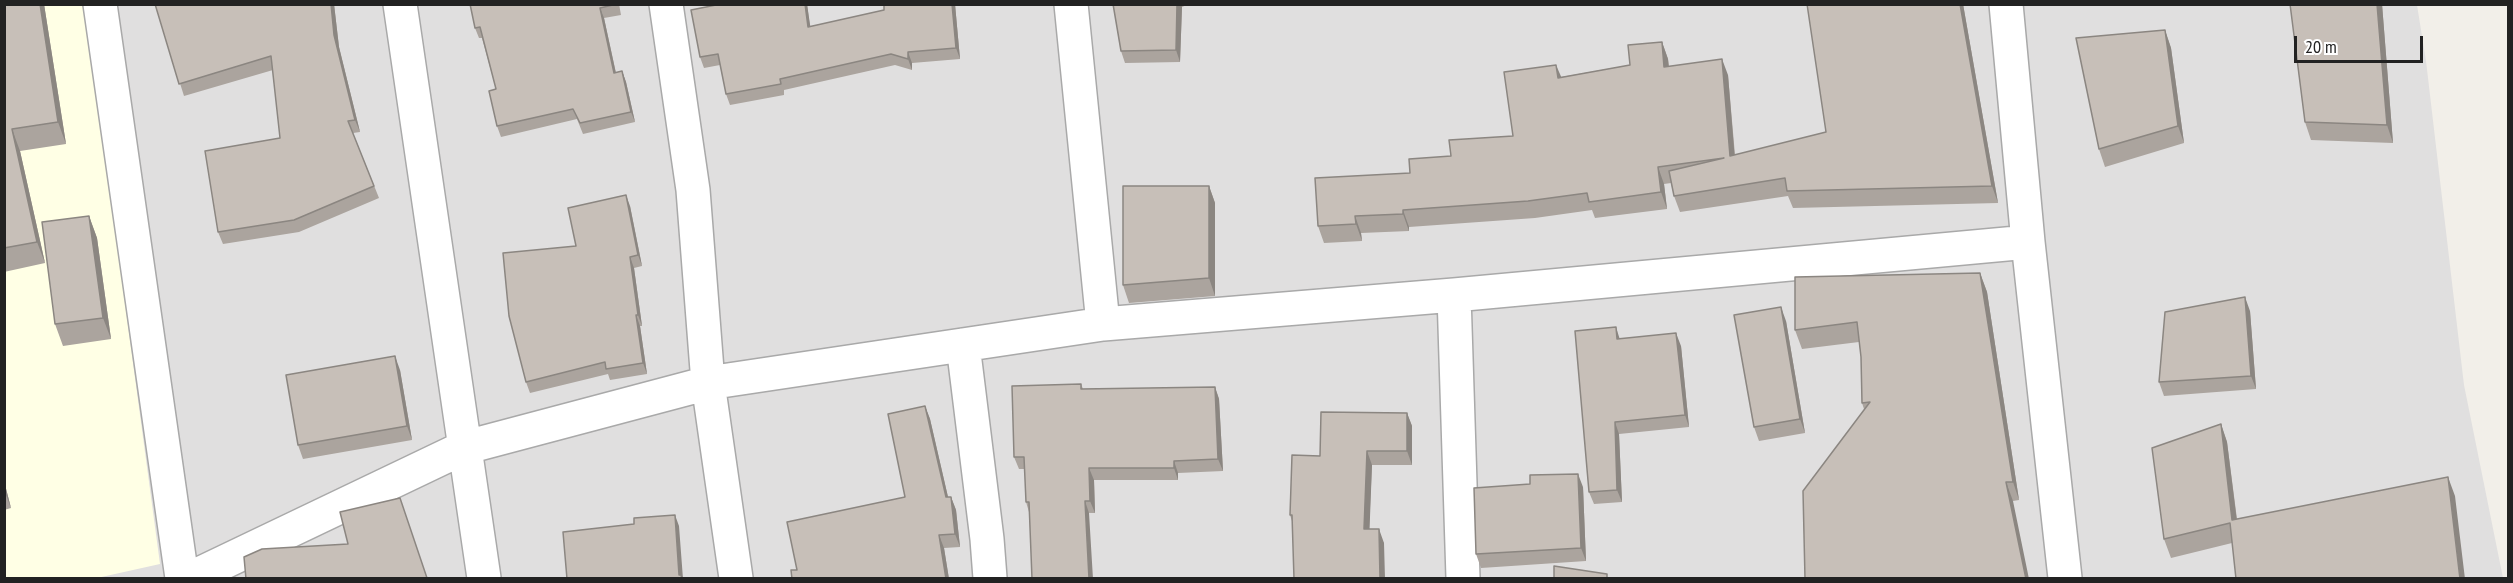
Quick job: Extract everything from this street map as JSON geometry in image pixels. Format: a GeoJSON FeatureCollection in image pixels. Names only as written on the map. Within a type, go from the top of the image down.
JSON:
{"type":"FeatureCollection","features":[{"type":"Feature","properties":{"kind":"street"},"geometry":{"type":"LineString","coordinates":[[100,4],[182,579]]}},
{"type":"Feature","properties":{"kind":"street"},"geometry":{"type":"LineString","coordinates":[[400,4],[484,579]]}},
{"type":"Feature","properties":{"kind":"street"},"geometry":{"type":"LineString","coordinates":[[666,4],[693,190],[708,383],[736,579]]}},
{"type":"Feature","properties":{"kind":"street"},"geometry":{"type":"LineString","coordinates":[[1071,4],[1103,324]]}},
{"type":"Feature","properties":{"kind":"street"},"geometry":{"type":"LineString","coordinates":[[2006,4],[2028,242],[2065,579]]}},
{"type":"Feature","properties":{"kind":"street"},"geometry":{"type":"LineString","coordinates":[[191,579],[464,448],[708,383],[1103,324],[1454,295],[2028,242]]}},
{"type":"Feature","properties":{"kind":"street"},"geometry":{"type":"LineString","coordinates":[[1454,295],[1462,579]]}},
{"type":"Feature","properties":{"kind":"street"},"geometry":{"type":"LineString","coordinates":[[963,345],[990,579]]}},
{"type":"Feature","properties":{"kind":"shaded area"},"geometry":{"type":"Polygon","coordinates":[[[4,5],[2417,5],[2426,61],[2464,385],[2503,578],[5,578],[4,5]]]}},
{"type":"Feature","properties":{"kind":"shaded area"},"geometry":{"type":"Polygon","coordinates":[[[4,5],[85,5],[160,564],[97,578],[5,578],[4,5]]]}},
{"type":"Feature","properties":{"kind":"building"},"geometry":{"type":"Polygon","coordinates":[[[4,4],[40,4],[58,122],[12,129],[37,242],[4,248],[4,4]]]}},
{"type":"Feature","properties":{"kind":"building"},"geometry":{"type":"Polygon","coordinates":[[[155,4],[331,4],[334,35],[355,120],[348,121],[374,186],[294,220],[218,232],[205,151],[280,138],[271,56],[179,84],[155,4]]]}},
{"type":"Feature","properties":{"kind":"building"},"geometry":{"type":"Polygon","coordinates":[[[470,4],[617,4],[600,8],[614,73],[622,71],[631,112],[580,123],[573,109],[497,126],[489,91],[496,89],[480,27],[475,28],[470,4]]]}},
{"type":"Feature","properties":{"kind":"building"},"geometry":{"type":"Polygon","coordinates":[[[721,4],[805,4],[808,27],[884,10],[884,4],[952,4],[956,48],[908,52],[908,59],[891,54],[780,79],[781,84],[726,94],[718,54],[700,57],[691,10],[721,4]]]}},
{"type":"Feature","properties":{"kind":"building"},"geometry":{"type":"Polygon","coordinates":[[[1113,4],[1177,4],[1176,50],[1121,51],[1113,4]]]}},
{"type":"Feature","properties":{"kind":"building"},"geometry":{"type":"Polygon","coordinates":[[[1807,4],[1960,4],[1992,186],[1787,191],[1785,178],[1674,196],[1669,171],[1724,158],[1658,167],[1661,192],[1589,202],[1587,193],[1528,201],[1403,210],[1403,214],[1355,216],[1356,224],[1318,226],[1315,178],[1410,173],[1409,159],[1451,156],[1449,140],[1513,136],[1504,72],[1556,65],[1558,78],[1630,65],[1628,45],[1662,42],[1664,67],[1722,59],[1730,156],[1826,132],[1807,4]]]}},
{"type":"Feature","properties":{"kind":"building"},"geometry":{"type":"Polygon","coordinates":[[[2290,4],[2377,4],[2387,125],[2305,122],[2290,4]]]}},
{"type":"Feature","properties":{"kind":"building"},"geometry":{"type":"Polygon","coordinates":[[[2165,30],[2178,126],[2099,149],[2076,38],[2165,30]]]}},
{"type":"Feature","properties":{"kind":"building"},"geometry":{"type":"Polygon","coordinates":[[[1123,186],[1209,186],[1209,278],[1123,285],[1123,186]]]}},
{"type":"Feature","properties":{"kind":"building"},"geometry":{"type":"Polygon","coordinates":[[[626,195],[638,255],[630,257],[643,363],[606,369],[605,362],[526,382],[509,316],[503,253],[576,246],[568,208],[626,195]]]}},
{"type":"Feature","properties":{"kind":"building"},"geometry":{"type":"Polygon","coordinates":[[[89,216],[103,318],[55,324],[42,222],[89,216]]]}},
{"type":"Feature","properties":{"kind":"building"},"geometry":{"type":"Polygon","coordinates":[[[1980,273],[2013,482],[2006,482],[2026,579],[1805,579],[1803,491],[1870,402],[1862,403],[1861,357],[1857,322],[1795,330],[1795,277],[1980,273]]]}},
{"type":"Feature","properties":{"kind":"building"},"geometry":{"type":"Polygon","coordinates":[[[2245,297],[2251,376],[2159,382],[2165,312],[2245,297]]]}},
{"type":"Feature","properties":{"kind":"building"},"geometry":{"type":"Polygon","coordinates":[[[1781,307],[1800,419],[1754,427],[1734,315],[1781,307]]]}},
{"type":"Feature","properties":{"kind":"building"},"geometry":{"type":"Polygon","coordinates":[[[1616,327],[1617,339],[1676,333],[1685,415],[1615,422],[1617,490],[1589,492],[1575,331],[1616,327]]]}},
{"type":"Feature","properties":{"kind":"building"},"geometry":{"type":"Polygon","coordinates":[[[395,356],[407,426],[298,445],[286,375],[395,356]]]}},
{"type":"Feature","properties":{"kind":"building"},"geometry":{"type":"Polygon","coordinates":[[[1081,384],[1081,389],[1215,387],[1218,459],[1174,461],[1174,468],[1089,468],[1090,501],[1085,501],[1089,579],[1032,579],[1029,502],[1026,502],[1024,457],[1014,457],[1012,386],[1081,384]]]}},
{"type":"Feature","properties":{"kind":"building"},"geometry":{"type":"Polygon","coordinates":[[[925,406],[946,497],[951,497],[955,534],[939,535],[946,579],[792,579],[791,570],[797,570],[787,522],[905,497],[888,414],[925,406]]]}},
{"type":"Feature","properties":{"kind":"building"},"geometry":{"type":"Polygon","coordinates":[[[1321,412],[1407,413],[1407,451],[1367,451],[1364,529],[1379,529],[1380,579],[1294,579],[1292,515],[1290,515],[1292,455],[1320,456],[1321,412]]]}},
{"type":"Feature","properties":{"kind":"building"},"geometry":{"type":"Polygon","coordinates":[[[2221,424],[2232,520],[2448,477],[2460,579],[2236,579],[2230,523],[2164,539],[2152,448],[2221,424]]]}},
{"type":"Feature","properties":{"kind":"building"},"geometry":{"type":"Polygon","coordinates":[[[1578,474],[1581,548],[1476,554],[1474,488],[1530,484],[1530,475],[1578,474]]]}},
{"type":"Feature","properties":{"kind":"building"},"geometry":{"type":"Polygon","coordinates":[[[400,498],[427,578],[437,579],[246,579],[244,557],[262,549],[348,544],[340,512],[400,498]]]}},
{"type":"Feature","properties":{"kind":"building"},"geometry":{"type":"Polygon","coordinates":[[[675,515],[679,575],[682,579],[567,579],[563,532],[634,524],[634,518],[675,515]]]}},
{"type":"Feature","properties":{"kind":"building"},"geometry":{"type":"Polygon","coordinates":[[[1554,566],[1607,574],[1607,579],[1554,579],[1554,566]]]}}]}
